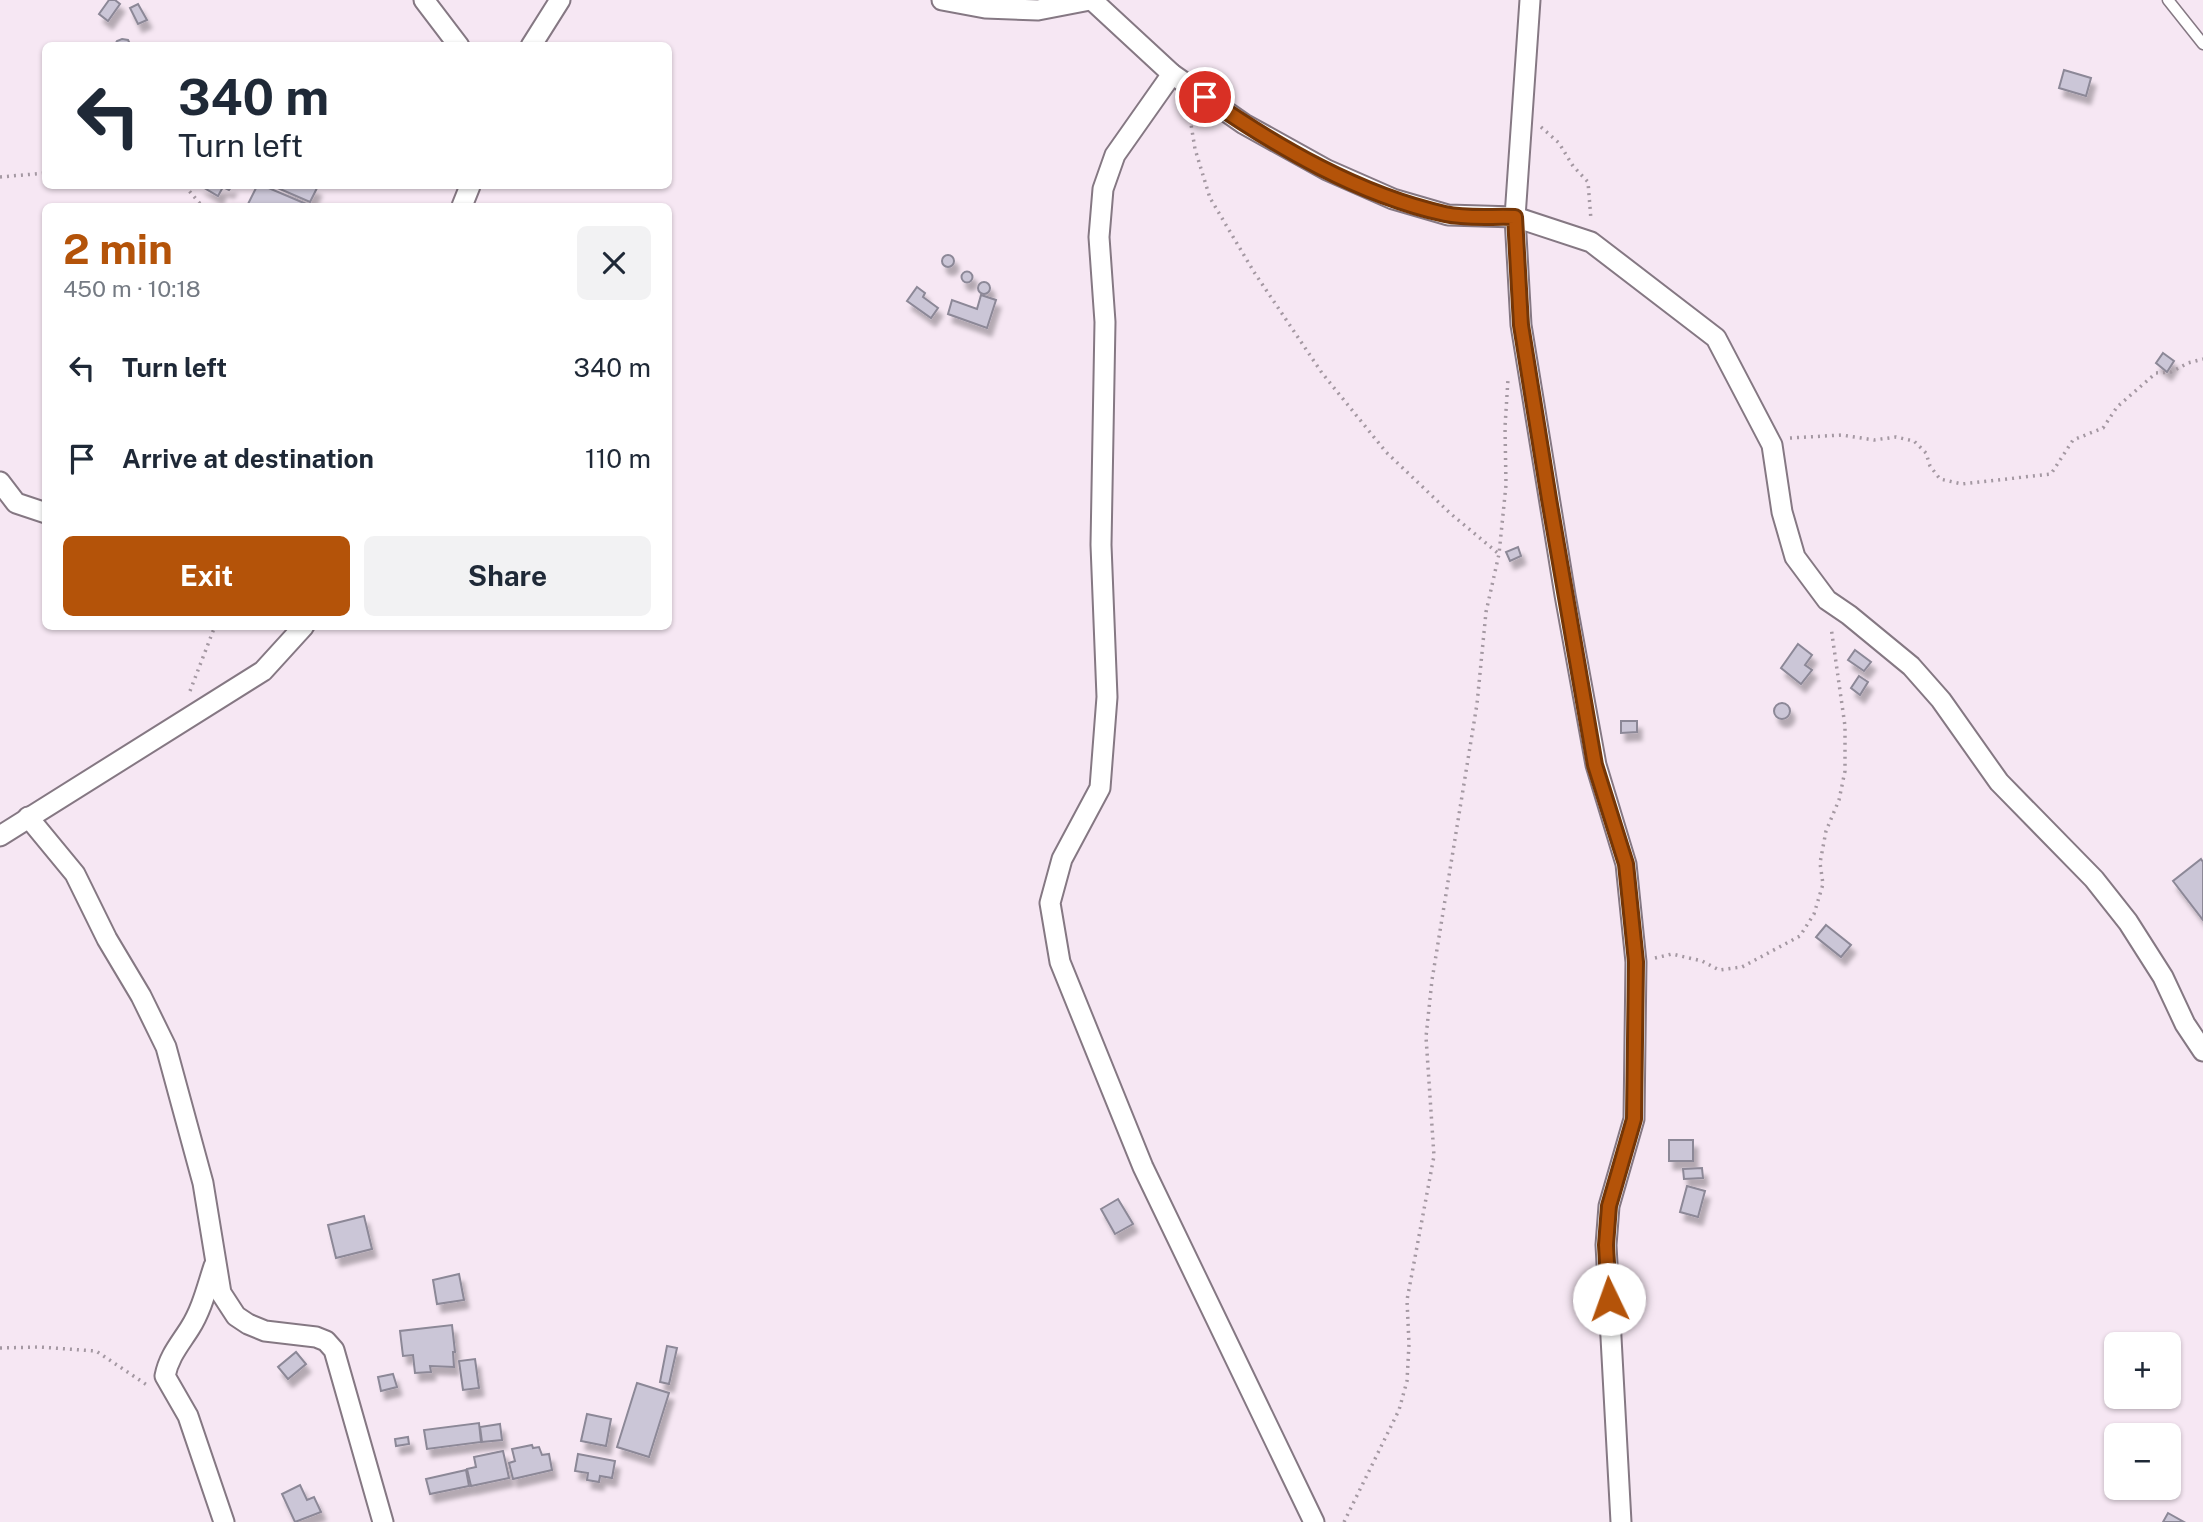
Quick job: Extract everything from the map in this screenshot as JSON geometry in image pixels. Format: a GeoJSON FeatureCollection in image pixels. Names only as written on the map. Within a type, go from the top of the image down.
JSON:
{"type":"FeatureCollection","features":[{"type":"Feature","properties":{"kind":"street"},"geometry":{"type":"LineString","coordinates":[[424,0],[456,42]]}},
{"type":"Feature","properties":{"kind":"street"},"geometry":{"type":"LineString","coordinates":[[534,42],[560,0]]}},
{"type":"Feature","properties":{"kind":"street"},"geometry":{"type":"LineString","coordinates":[[942,0],[985,8],[1038,10],[1091,0],[1178,79],[1244,124],[1327,170],[1392,199],[1448,215],[1515,217],[1591,242],[1716,338],[1772,445],[1782,512],[1795,557],[1828,600],[1911,666],[1941,700],[1999,782],[2094,879],[2128,922],[2163,978],[2185,1024],[2203,1051]]}},
{"type":"Feature","properties":{"kind":"street"},"geometry":{"type":"LineString","coordinates":[[1530,0],[1515,217],[1521,325],[1562,582],[1595,765],[1626,864],[1636,962],[1634,1119],[1609,1206],[1606,1245],[1621,1522]]}},
{"type":"Feature","properties":{"kind":"street"},"geometry":{"type":"LineString","coordinates":[[1178,79],[1115,155],[1103,189],[1100,237],[1105,322],[1101,545],[1107,697],[1100,788],[1062,859],[1050,903],[1060,962],[1143,1167],[1314,1522]]}},
{"type":"Feature","properties":{"kind":"street"},"geometry":{"type":"LineString","coordinates":[[0,482],[16,503],[42,512]]}},
{"type":"Feature","properties":{"kind":"street"},"geometry":{"type":"LineString","coordinates":[[0,836],[262,671],[300,630]]}},
{"type":"Feature","properties":{"kind":"street"},"geometry":{"type":"LineString","coordinates":[[27,817],[75,874],[166,1047],[203,1182],[221,1293],[236,1316],[248,1324],[265,1331],[316,1337],[326,1341],[334,1350],[383,1522]]}},
{"type":"Feature","properties":{"kind":"street"},"geometry":{"type":"LineString","coordinates":[[215,1264],[200,1308],[175,1349],[165,1376],[188,1416],[224,1522]]}},
{"type":"Feature","properties":{"kind":"lane"},"geometry":{"type":"LineString","coordinates":[[2168,0],[2203,44]]}},
{"type":"Feature","properties":{"kind":"path"},"geometry":{"type":"LineString","coordinates":[[1178,79],[1209,198],[1254,272],[1322,373],[1385,452],[1451,514],[1499,554]]}},
{"type":"Feature","properties":{"kind":"path"},"geometry":{"type":"LineString","coordinates":[[1522,104],[1541,128],[1559,143],[1573,166],[1588,182],[1591,242]]}},
{"type":"Feature","properties":{"kind":"path"},"geometry":{"type":"LineString","coordinates":[[0,177],[42,173]]}},
{"type":"Feature","properties":{"kind":"path"},"geometry":{"type":"LineString","coordinates":[[188,189],[199,203]]}},
{"type":"Feature","properties":{"kind":"path"},"geometry":{"type":"LineString","coordinates":[[1344,1522],[1399,1410],[1407,1381],[1407,1300],[1434,1156],[1426,1037],[1432,980],[1478,704],[1486,612],[1499,554],[1506,485],[1506,383],[1525,345]]}},
{"type":"Feature","properties":{"kind":"path"},"geometry":{"type":"LineString","coordinates":[[1772,445],[1789,438],[1842,435],[1874,440],[1896,438],[1914,441],[1926,453],[1930,466],[1940,479],[1962,484],[2051,474],[2073,440],[2103,428],[2117,407],[2156,373],[2171,372],[2203,359]]}},
{"type":"Feature","properties":{"kind":"path"},"geometry":{"type":"LineString","coordinates":[[1636,962],[1672,954],[1702,961],[1719,970],[1742,967],[1800,936],[1814,914],[1823,884],[1820,863],[1826,831],[1839,800],[1845,771],[1845,726],[1828,600]]}},
{"type":"Feature","properties":{"kind":"path"},"geometry":{"type":"LineString","coordinates":[[176,726],[213,630]]}},
{"type":"Feature","properties":{"kind":"path"},"geometry":{"type":"LineString","coordinates":[[0,1348],[40,1347],[96,1352],[149,1387]]}},
{"type":"Feature","properties":{"kind":"building"},"geometry":{"type":"Polygon","coordinates":[[[109,0],[120,4],[108,21],[99,14],[109,0]]]}},
{"type":"Feature","properties":{"kind":"building"},"geometry":{"type":"Polygon","coordinates":[[[138,4],[147,20],[138,24],[130,8],[138,4]]]}},
{"type":"Feature","properties":{"kind":"building"},"geometry":{"type":"Polygon","coordinates":[[[2064,70],[2091,78],[2086,96],[2059,88],[2064,70]]]}},
{"type":"Feature","properties":{"kind":"building"},"geometry":{"type":"Polygon","coordinates":[[[206,189],[222,189],[218,196],[206,189]]]}},
{"type":"Feature","properties":{"kind":"building"},"geometry":{"type":"Polygon","coordinates":[[[256,189],[271,189],[304,203],[248,203],[256,189]]]}},
{"type":"Feature","properties":{"kind":"building"},"geometry":{"type":"Polygon","coordinates":[[[280,189],[316,189],[310,202],[280,189]]]}},
{"type":"Feature","properties":{"kind":"building"},"geometry":{"type":"Polygon","coordinates":[[[948,255],[954,261],[948,267],[942,261],[948,255]]]}},
{"type":"Feature","properties":{"kind":"building"},"geometry":{"type":"Polygon","coordinates":[[[967,272],[971,273],[971,281],[967,282],[963,281],[962,277],[963,273],[967,272]]]}},
{"type":"Feature","properties":{"kind":"building"},"geometry":{"type":"Polygon","coordinates":[[[984,282],[990,288],[984,294],[978,288],[984,282]]]}},
{"type":"Feature","properties":{"kind":"building"},"geometry":{"type":"Polygon","coordinates":[[[917,287],[925,293],[923,297],[938,308],[931,318],[907,301],[917,287]]]}},
{"type":"Feature","properties":{"kind":"building"},"geometry":{"type":"Polygon","coordinates":[[[981,295],[996,300],[987,328],[948,314],[952,300],[977,309],[981,295]]]}},
{"type":"Feature","properties":{"kind":"building"},"geometry":{"type":"Polygon","coordinates":[[[2163,353],[2174,361],[2167,372],[2156,363],[2163,353]]]}},
{"type":"Feature","properties":{"kind":"building"},"geometry":{"type":"Polygon","coordinates":[[[1518,547],[1521,556],[1510,561],[1506,552],[1518,547]]]}},
{"type":"Feature","properties":{"kind":"building"},"geometry":{"type":"Polygon","coordinates":[[[1798,644],[1812,655],[1805,665],[1812,670],[1801,684],[1781,668],[1798,644]]]}},
{"type":"Feature","properties":{"kind":"building"},"geometry":{"type":"Polygon","coordinates":[[[1855,650],[1871,662],[1864,671],[1848,660],[1855,650]]]}},
{"type":"Feature","properties":{"kind":"building"},"geometry":{"type":"Polygon","coordinates":[[[1859,676],[1868,682],[1860,695],[1851,688],[1859,676]]]}},
{"type":"Feature","properties":{"kind":"building"},"geometry":{"type":"Polygon","coordinates":[[[1782,703],[1790,711],[1782,719],[1774,711],[1782,703]]]}},
{"type":"Feature","properties":{"kind":"building"},"geometry":{"type":"Polygon","coordinates":[[[1621,721],[1637,721],[1637,732],[1621,733],[1621,721]]]}},
{"type":"Feature","properties":{"kind":"building"},"geometry":{"type":"Polygon","coordinates":[[[2201,859],[2203,862],[2203,920],[2173,881],[2201,859]]]}},
{"type":"Feature","properties":{"kind":"building"},"geometry":{"type":"Polygon","coordinates":[[[1826,925],[1851,945],[1841,957],[1816,937],[1826,925]]]}},
{"type":"Feature","properties":{"kind":"building"},"geometry":{"type":"Polygon","coordinates":[[[1669,1140],[1693,1140],[1693,1161],[1669,1161],[1669,1140]]]}},
{"type":"Feature","properties":{"kind":"building"},"geometry":{"type":"Polygon","coordinates":[[[1702,1168],[1703,1178],[1684,1179],[1683,1169],[1702,1168]]]}},
{"type":"Feature","properties":{"kind":"building"},"geometry":{"type":"Polygon","coordinates":[[[1687,1186],[1705,1191],[1698,1217],[1680,1212],[1687,1186]]]}},
{"type":"Feature","properties":{"kind":"building"},"geometry":{"type":"Polygon","coordinates":[[[1118,1199],[1133,1224],[1115,1234],[1101,1209],[1118,1199]]]}},
{"type":"Feature","properties":{"kind":"building"},"geometry":{"type":"Polygon","coordinates":[[[364,1216],[372,1249],[336,1258],[328,1225],[364,1216]]]}},
{"type":"Feature","properties":{"kind":"building"},"geometry":{"type":"Polygon","coordinates":[[[459,1274],[464,1300],[437,1304],[433,1280],[459,1274]]]}},
{"type":"Feature","properties":{"kind":"building"},"geometry":{"type":"Polygon","coordinates":[[[452,1325],[454,1367],[430,1366],[431,1372],[415,1373],[413,1355],[403,1356],[400,1331],[452,1325]]]}},
{"type":"Feature","properties":{"kind":"building"},"geometry":{"type":"Polygon","coordinates":[[[667,1346],[677,1348],[669,1384],[660,1382],[667,1346]]]}},
{"type":"Feature","properties":{"kind":"building"},"geometry":{"type":"Polygon","coordinates":[[[296,1352],[306,1364],[288,1379],[278,1367],[296,1352]]]}},
{"type":"Feature","properties":{"kind":"building"},"geometry":{"type":"Polygon","coordinates":[[[475,1359],[479,1388],[463,1390],[459,1361],[475,1359]]]}},
{"type":"Feature","properties":{"kind":"building"},"geometry":{"type":"Polygon","coordinates":[[[393,1374],[397,1387],[381,1391],[378,1377],[393,1374]]]}},
{"type":"Feature","properties":{"kind":"building"},"geometry":{"type":"Polygon","coordinates":[[[637,1383],[669,1393],[649,1457],[617,1447],[637,1383]]]}},
{"type":"Feature","properties":{"kind":"building"},"geometry":{"type":"Polygon","coordinates":[[[587,1414],[611,1419],[606,1446],[581,1441],[587,1414]]]}},
{"type":"Feature","properties":{"kind":"building"},"geometry":{"type":"Polygon","coordinates":[[[479,1423],[481,1442],[427,1449],[424,1430],[479,1423]]]}},
{"type":"Feature","properties":{"kind":"building"},"geometry":{"type":"Polygon","coordinates":[[[500,1424],[502,1440],[482,1442],[480,1427],[500,1424]]]}},
{"type":"Feature","properties":{"kind":"building"},"geometry":{"type":"Polygon","coordinates":[[[408,1437],[409,1444],[396,1446],[395,1439],[408,1437]]]}},
{"type":"Feature","properties":{"kind":"building"},"geometry":{"type":"Polygon","coordinates":[[[532,1445],[533,1448],[539,1447],[542,1455],[549,1454],[552,1470],[513,1479],[509,1463],[515,1461],[512,1449],[532,1445]]]}},
{"type":"Feature","properties":{"kind":"building"},"geometry":{"type":"Polygon","coordinates":[[[503,1451],[509,1478],[471,1486],[467,1469],[476,1467],[474,1457],[503,1451]]]}},
{"type":"Feature","properties":{"kind":"building"},"geometry":{"type":"Polygon","coordinates":[[[578,1454],[615,1461],[612,1478],[600,1476],[599,1482],[587,1480],[588,1473],[575,1471],[578,1454]]]}},
{"type":"Feature","properties":{"kind":"building"},"geometry":{"type":"Polygon","coordinates":[[[466,1470],[469,1486],[430,1494],[426,1479],[466,1470]]]}},
{"type":"Feature","properties":{"kind":"building"},"geometry":{"type":"Polygon","coordinates":[[[300,1485],[307,1500],[314,1497],[321,1512],[295,1522],[282,1494],[300,1485]]]}},
{"type":"Feature","properties":{"kind":"building"},"geometry":{"type":"Polygon","coordinates":[[[2168,1513],[2184,1522],[2163,1522],[2168,1513]]]}},
{"type":"Feature","properties":{"kind":"route"},"geometry":{"type":"LineString","coordinates":[[1205,97],[1244,124],[1327,170],[1392,199],[1448,215],[1515,217],[1521,325],[1549,499],[1595,765],[1626,864],[1636,962],[1634,1119],[1609,1206],[1606,1245],[1609,1299]]}}]}
